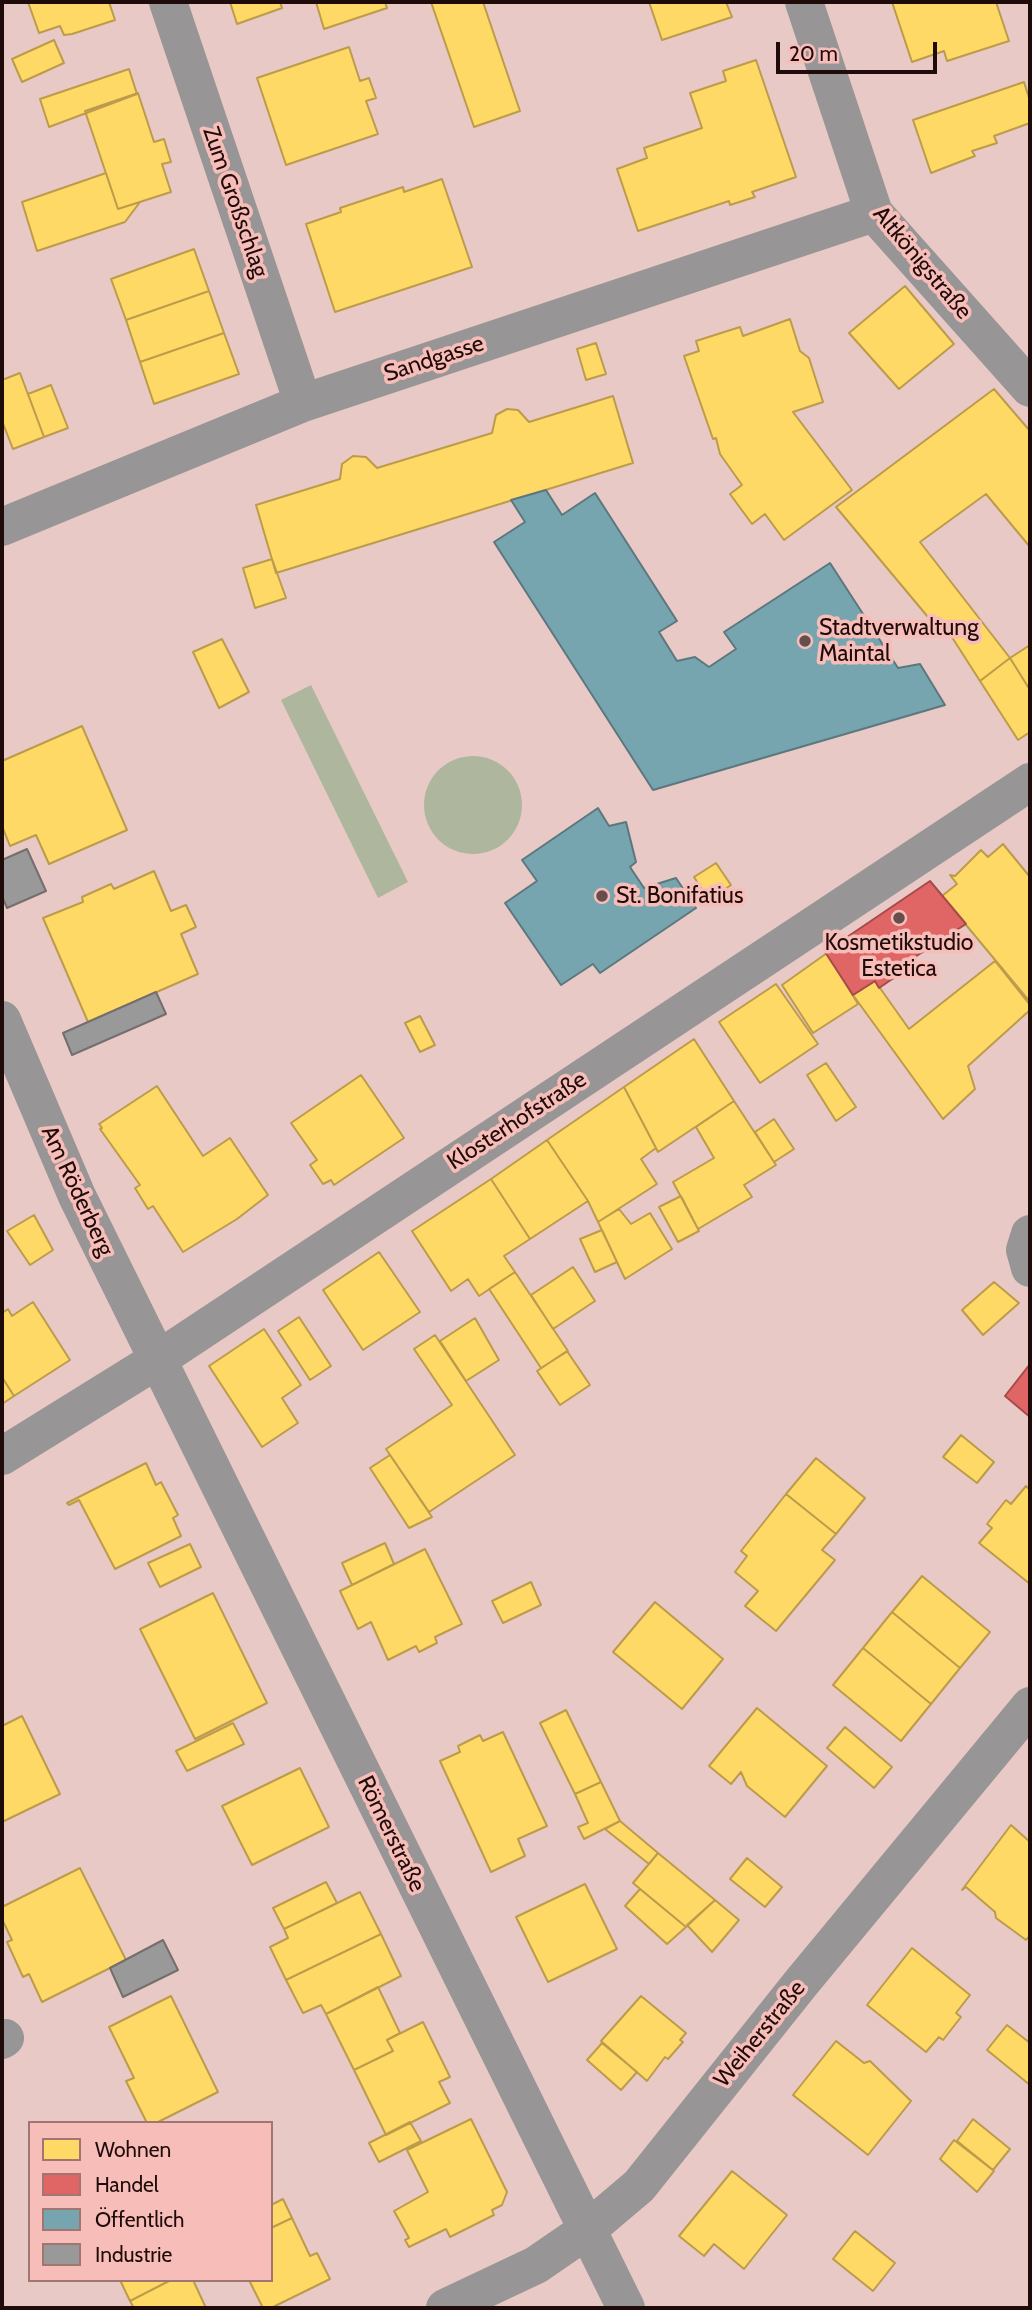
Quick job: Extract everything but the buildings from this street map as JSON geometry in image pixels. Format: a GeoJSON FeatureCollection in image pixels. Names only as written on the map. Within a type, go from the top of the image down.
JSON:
{"type":"FeatureCollection","features":[{"type":"Feature","properties":{"kind":"street","name":"Zum Großschlag"},"geometry":{"type":"LineString","coordinates":[[168,2],[303,403]]}},
{"type":"Feature","properties":{"kind":"street","name":"Altkönigstraße"},"geometry":{"type":"LineString","coordinates":[[804,2],[874,213],[1030,388]]}},
{"type":"Feature","properties":{"kind":"street","name":"Sandgasse"},"geometry":{"type":"LineString","coordinates":[[2,527],[303,403],[874,213]]}},
{"type":"Feature","properties":{"kind":"street","name":"Klosterhofstraße"},"geometry":{"type":"LineString","coordinates":[[2,1456],[157,1360],[1030,782]]}},
{"type":"Feature","properties":{"kind":"street","name":"Am Röderberg"},"geometry":{"type":"LineString","coordinates":[[2,1020],[77,1196],[157,1360]]}},
{"type":"Feature","properties":{"kind":"street","name":"Römerstraße"},"geometry":{"type":"LineString","coordinates":[[157,1360],[626,2308]]}},
{"type":"Feature","properties":{"kind":"street","name":"Weiherstraße"},"geometry":{"type":"LineString","coordinates":[[445,2308],[536,2265],[587,2230],[639,2186],[801,1983],[1030,1706]]}},
{"type":"Feature","properties":{"kind":"green space"},"geometry":{"type":"Polygon","coordinates":[[[311,685],[408,882],[378,898],[281,700],[311,685]]]}},
{"type":"Feature","properties":{"kind":"green space"},"geometry":{"type":"Polygon","coordinates":[[[473,756],[492,760],[508,770],[518,786],[522,805],[518,824],[508,840],[492,850],[473,854],[454,850],[438,840],[428,824],[424,805],[428,786],[438,770],[454,760],[473,756]]]}},
{"type":"Feature","properties":{"kind":"place","name":"Stadtverwaltung Maintal"},"geometry":{"type":"Point","coordinates":[805,641]}},
{"type":"Feature","properties":{"kind":"place","name":"St. Bonifatius"},"geometry":{"type":"Point","coordinates":[602,896]}},
{"type":"Feature","properties":{"kind":"place","name":"Kosmetikstudio Estetica"},"geometry":{"type":"Point","coordinates":[899,918]}}]}
